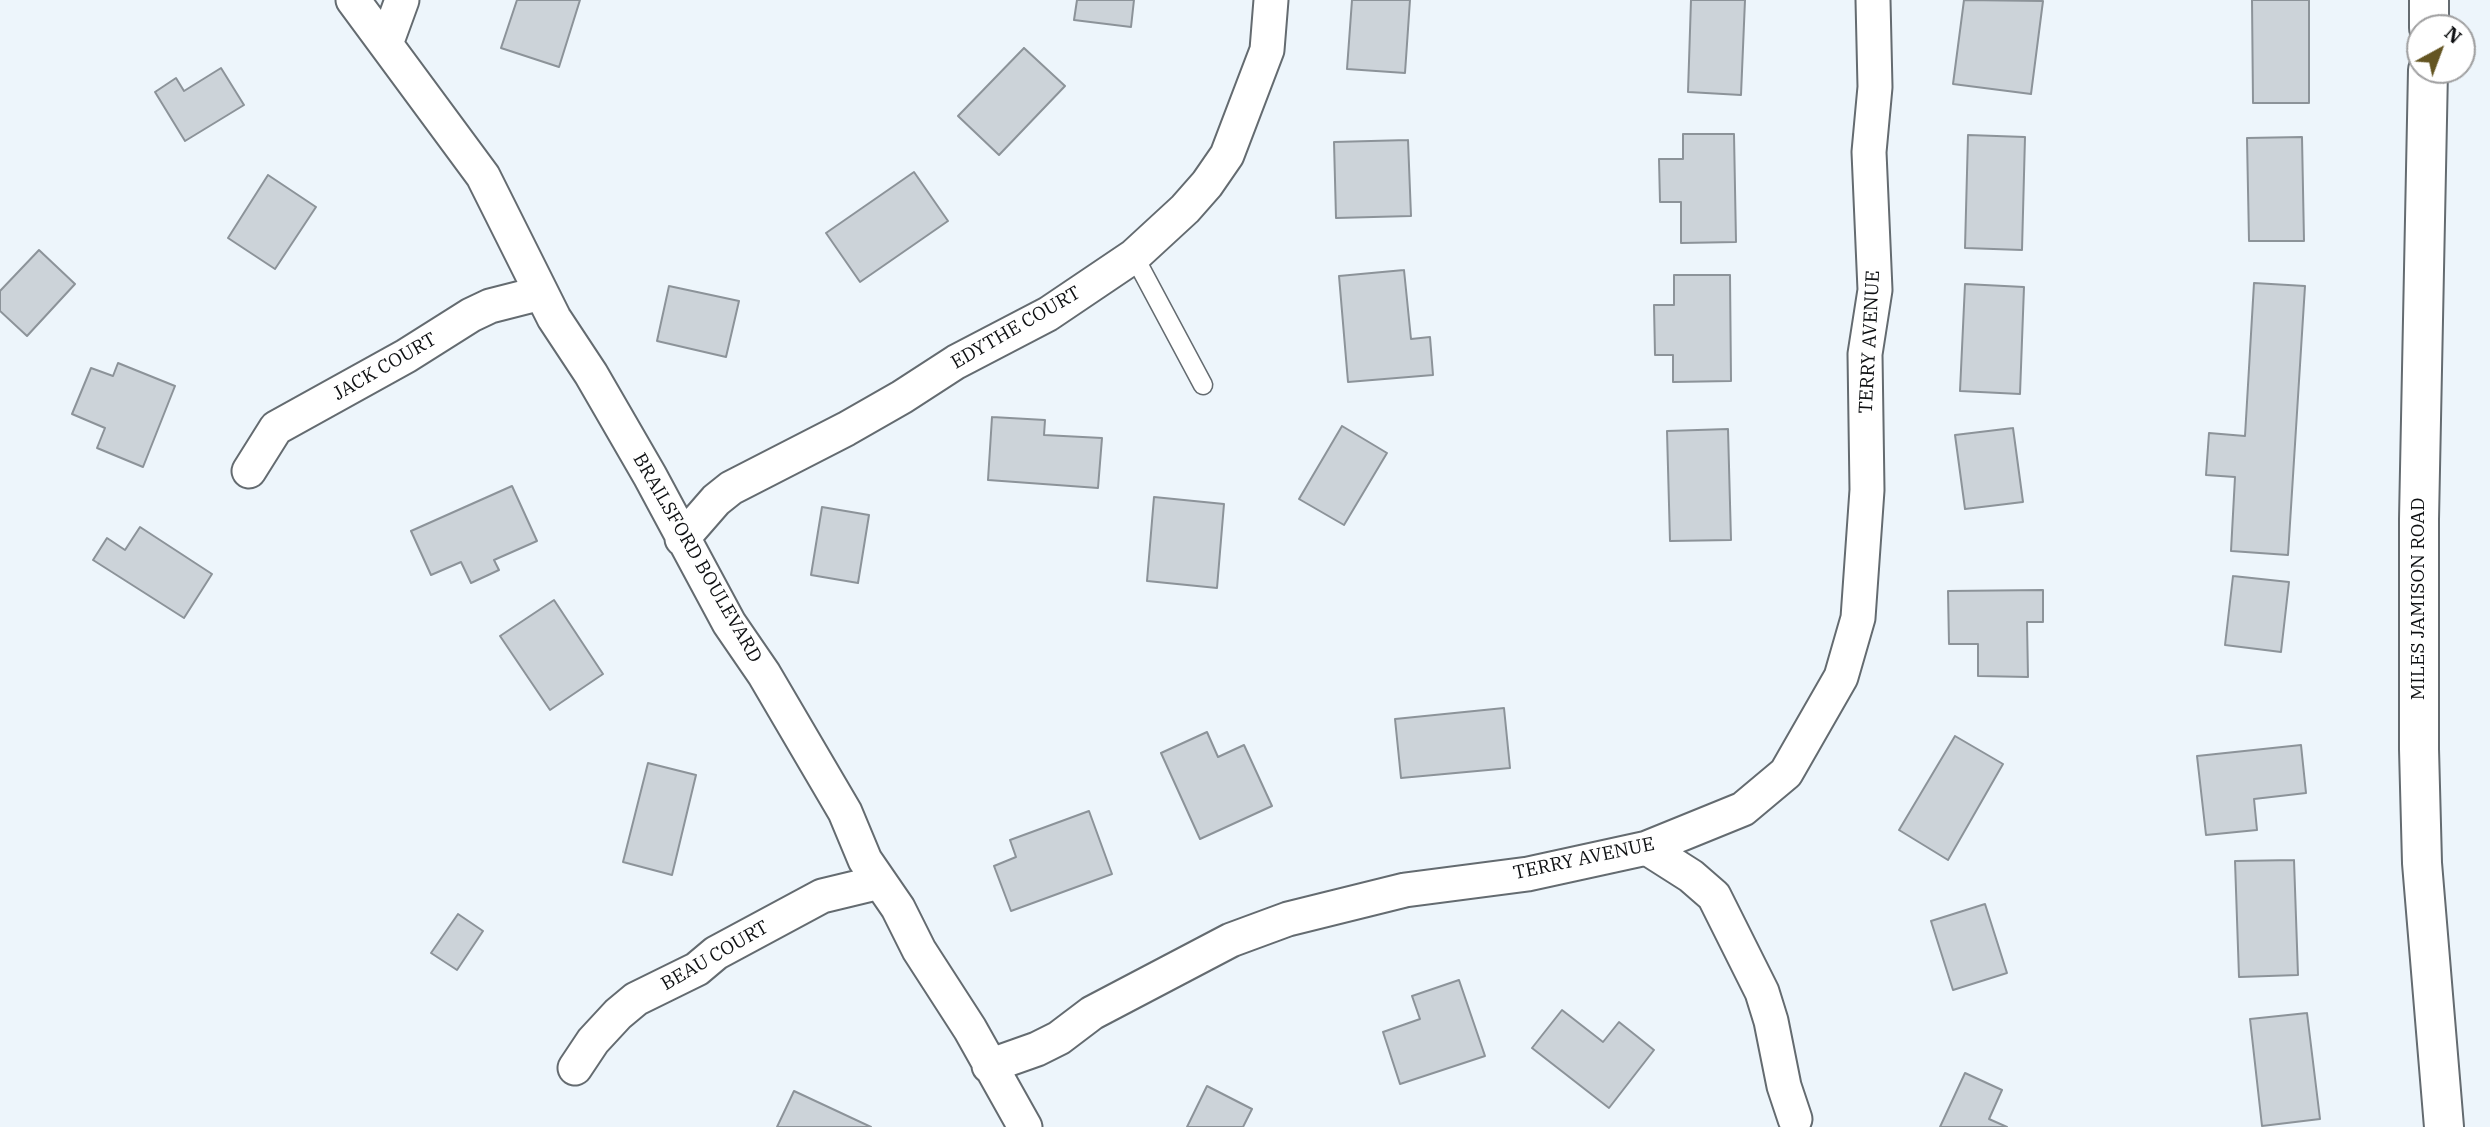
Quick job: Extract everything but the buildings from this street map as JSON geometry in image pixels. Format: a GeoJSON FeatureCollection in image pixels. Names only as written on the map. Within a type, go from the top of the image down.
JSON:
{"type":"FeatureCollection","features":[{"type":"Feature","properties":{"kind":"main road","name":"MILES JAMISON ROAD"},"geometry":{"type":"LineString","coordinates":[[2428,84],[2419,519],[2419,749],[2422,863],[2444,1127]]}},
{"type":"Feature","properties":{"kind":"street","name":"BRAILSFORD BOULEVARD"},"geometry":{"type":"LineString","coordinates":[[353,0],[484,176],[541,293],[650,476],[729,623],[764,674],[845,812],[865,860],[898,908],[919,950],[970,1029],[1025,1127]]}},
{"type":"Feature","properties":{"kind":"street"},"geometry":{"type":"LineString","coordinates":[[386,44],[402,0]]}},
{"type":"Feature","properties":{"kind":"street","name":"EDYTHE COURT"},"geometry":{"type":"LineString","coordinates":[[682,538],[716,500],[731,488],[846,429],[956,362],[1048,314],[1134,256],[1185,209],[1227,155],[1267,50],[1271,0]]}},
{"type":"Feature","properties":{"kind":"street","name":"TERRY AVENUE"},"geometry":{"type":"LineString","coordinates":[[989,1066],[1059,1038],[1092,1013],[1231,940],[1289,919],[1405,890],[1528,874],[1647,848],[1743,809],[1786,773],[1841,677],[1858,618],[1867,490],[1866,354],[1875,290],[1868,152],[1875,87],[1873,0]]}},
{"type":"Feature","properties":{"kind":"street","name":"JACK COURT"},"geometry":{"type":"LineString","coordinates":[[250,471],[276,428],[406,356],[471,315],[490,306],[541,293]]}},
{"type":"Feature","properties":{"kind":"street"},"geometry":{"type":"LineString","coordinates":[[1647,848],[1691,876],[1714,896],[1762,992],[1794,1119]]}},
{"type":"Feature","properties":{"kind":"street","name":"BEAU COURT"},"geometry":{"type":"LineString","coordinates":[[575,1068],[593,1041],[636,999],[697,969],[716,953],[822,896],[880,883]]}},
{"type":"Feature","properties":{"kind":"lane"},"geometry":{"type":"LineString","coordinates":[[1134,256],[1203,385]]}}]}
